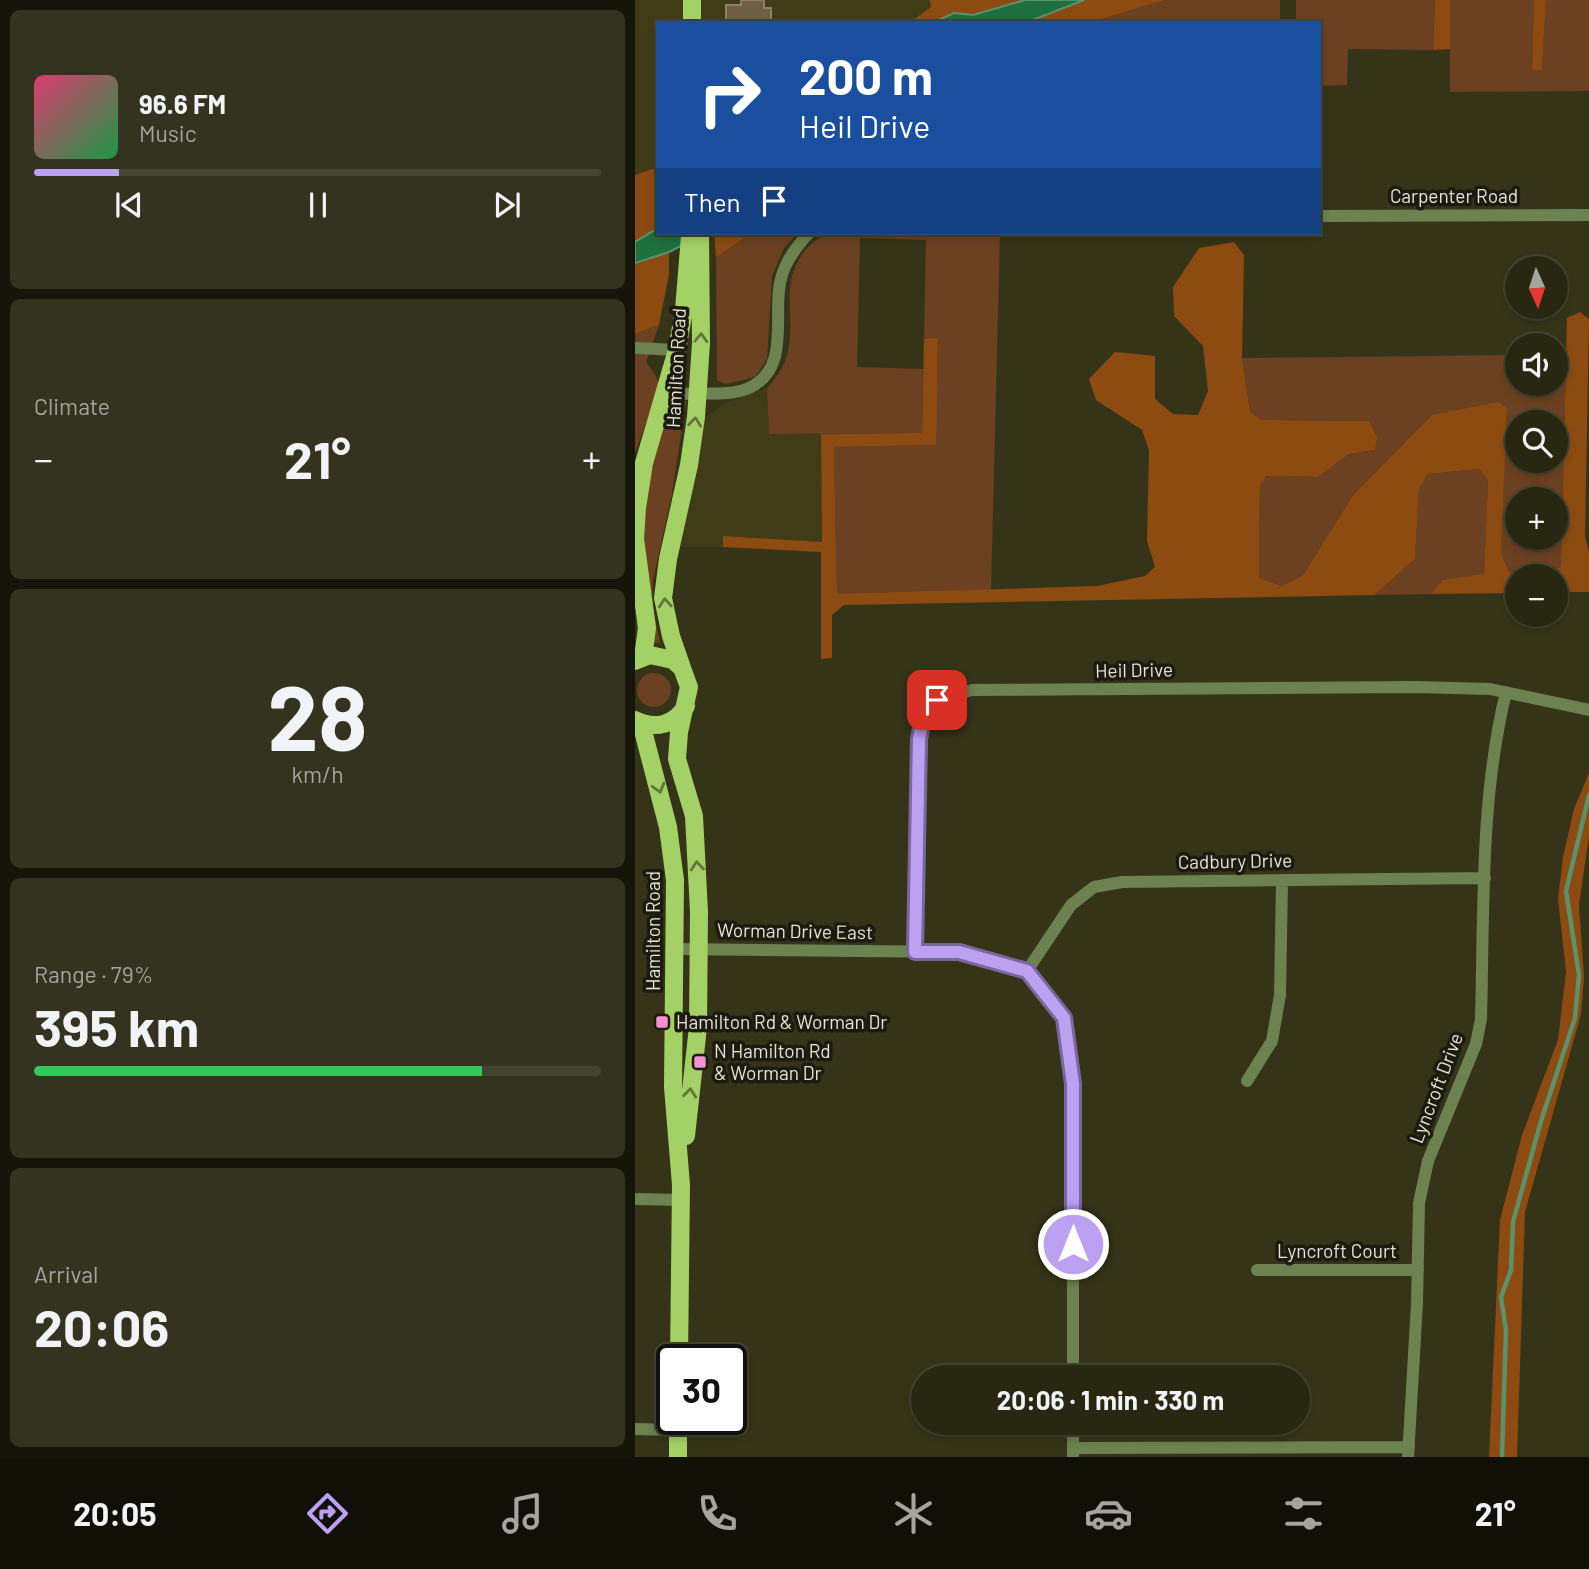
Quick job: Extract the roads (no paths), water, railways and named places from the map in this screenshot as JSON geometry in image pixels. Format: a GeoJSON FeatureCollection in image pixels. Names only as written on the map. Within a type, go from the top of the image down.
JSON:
{"type":"FeatureCollection","features":[{"type":"Feature","properties":{"kind":"main road"},"geometry":{"type":"LineString","coordinates":[[692,0],[692,21]]}},
{"type":"Feature","properties":{"kind":"main road","name":"Hamilton Road"},"geometry":{"type":"LineString","coordinates":[[681,1193],[698,1027],[698,877],[695,838],[669,763],[676,726],[687,702],[689,687],[665,615],[664,589],[690,458],[698,393],[690,235]]}},
{"type":"Feature","properties":{"kind":"main road","name":"Hamilton Road"},"geometry":{"type":"LineString","coordinates":[[638,654],[647,628],[635,539],[637,508],[644,463],[693,284],[700,235]]}},
{"type":"Feature","properties":{"kind":"main road","name":"Hamilton Road"},"geometry":{"type":"LineString","coordinates":[[635,475],[644,442],[661,404]]}},
{"type":"Feature","properties":{"kind":"main road"},"geometry":{"type":"LineString","coordinates":[[635,610],[638,654],[662,656],[682,668]]}},
{"type":"Feature","properties":{"kind":"main road"},"geometry":{"type":"LineString","coordinates":[[638,722],[676,726]]}},
{"type":"Feature","properties":{"kind":"main road","name":"Hamilton Road"},"geometry":{"type":"LineString","coordinates":[[638,722],[671,840],[675,880],[673,1087],[681,1193],[679,1344]]}},
{"type":"Feature","properties":{"kind":"main road"},"geometry":{"type":"LineString","coordinates":[[678,1435],[678,1457]]}},
{"type":"Feature","properties":{"kind":"street","name":"Carpenter Road"},"geometry":{"type":"LineString","coordinates":[[1321,216],[1589,215]]}},
{"type":"Feature","properties":{"kind":"street"},"geometry":{"type":"LineString","coordinates":[[661,404],[681,392],[730,392],[749,388],[763,378],[777,349],[779,289],[785,267],[796,247],[807,235]]}},
{"type":"Feature","properties":{"kind":"street"},"geometry":{"type":"LineString","coordinates":[[635,348],[677,350]]}},
{"type":"Feature","properties":{"kind":"street","name":"Heil Drive"},"geometry":{"type":"LineString","coordinates":[[915,952],[919,739],[923,718],[937,700],[972,690],[1416,687],[1490,689],[1589,710]]}},
{"type":"Feature","properties":{"kind":"street","name":"Lyncroft Drive"},"geometry":{"type":"LineString","coordinates":[[1408,1452],[1419,1203],[1428,1161],[1476,1044],[1481,1019],[1490,779],[1506,692]]}},
{"type":"Feature","properties":{"kind":"street","name":"Cadbury Drive"},"geometry":{"type":"LineString","coordinates":[[1027,971],[1071,905],[1094,887],[1122,882],[1485,878]]}},
{"type":"Feature","properties":{"kind":"street"},"geometry":{"type":"LineString","coordinates":[[1247,1081],[1272,1041],[1280,995],[1282,880]]}},
{"type":"Feature","properties":{"kind":"street","name":"Worman Drive East"},"geometry":{"type":"LineString","coordinates":[[674,949],[959,952],[1027,971]]}},
{"type":"Feature","properties":{"kind":"street"},"geometry":{"type":"LineString","coordinates":[[1027,971],[1064,1018],[1073,1084],[1073,1365]]}},
{"type":"Feature","properties":{"kind":"street"},"geometry":{"type":"LineString","coordinates":[[635,1199],[681,1193]]}},
{"type":"Feature","properties":{"kind":"street","name":"Lyncroft Court"},"geometry":{"type":"LineString","coordinates":[[1257,1270],[1418,1270]]}},
{"type":"Feature","properties":{"kind":"street"},"geometry":{"type":"LineString","coordinates":[[635,1429],[656,1427]]}},
{"type":"Feature","properties":{"kind":"street"},"geometry":{"type":"LineString","coordinates":[[1073,1435],[1073,1453],[1408,1452]]}},
{"type":"Feature","properties":{"kind":"waterway"},"geometry":{"type":"LineString","coordinates":[[1502,1457],[1506,1330],[1501,1297],[1511,1270],[1513,1222],[1541,1121],[1575,1018],[1579,975],[1566,891],[1589,795]]}},
{"type":"Feature","properties":{"kind":"place","name":"Hamilton Rd & Worman Dr"},"geometry":{"type":"Point","coordinates":[662,1022]}},
{"type":"Feature","properties":{"kind":"place","name":"N Hamilton Rd & Worman Dr"},"geometry":{"type":"Point","coordinates":[700,1062]}}]}
